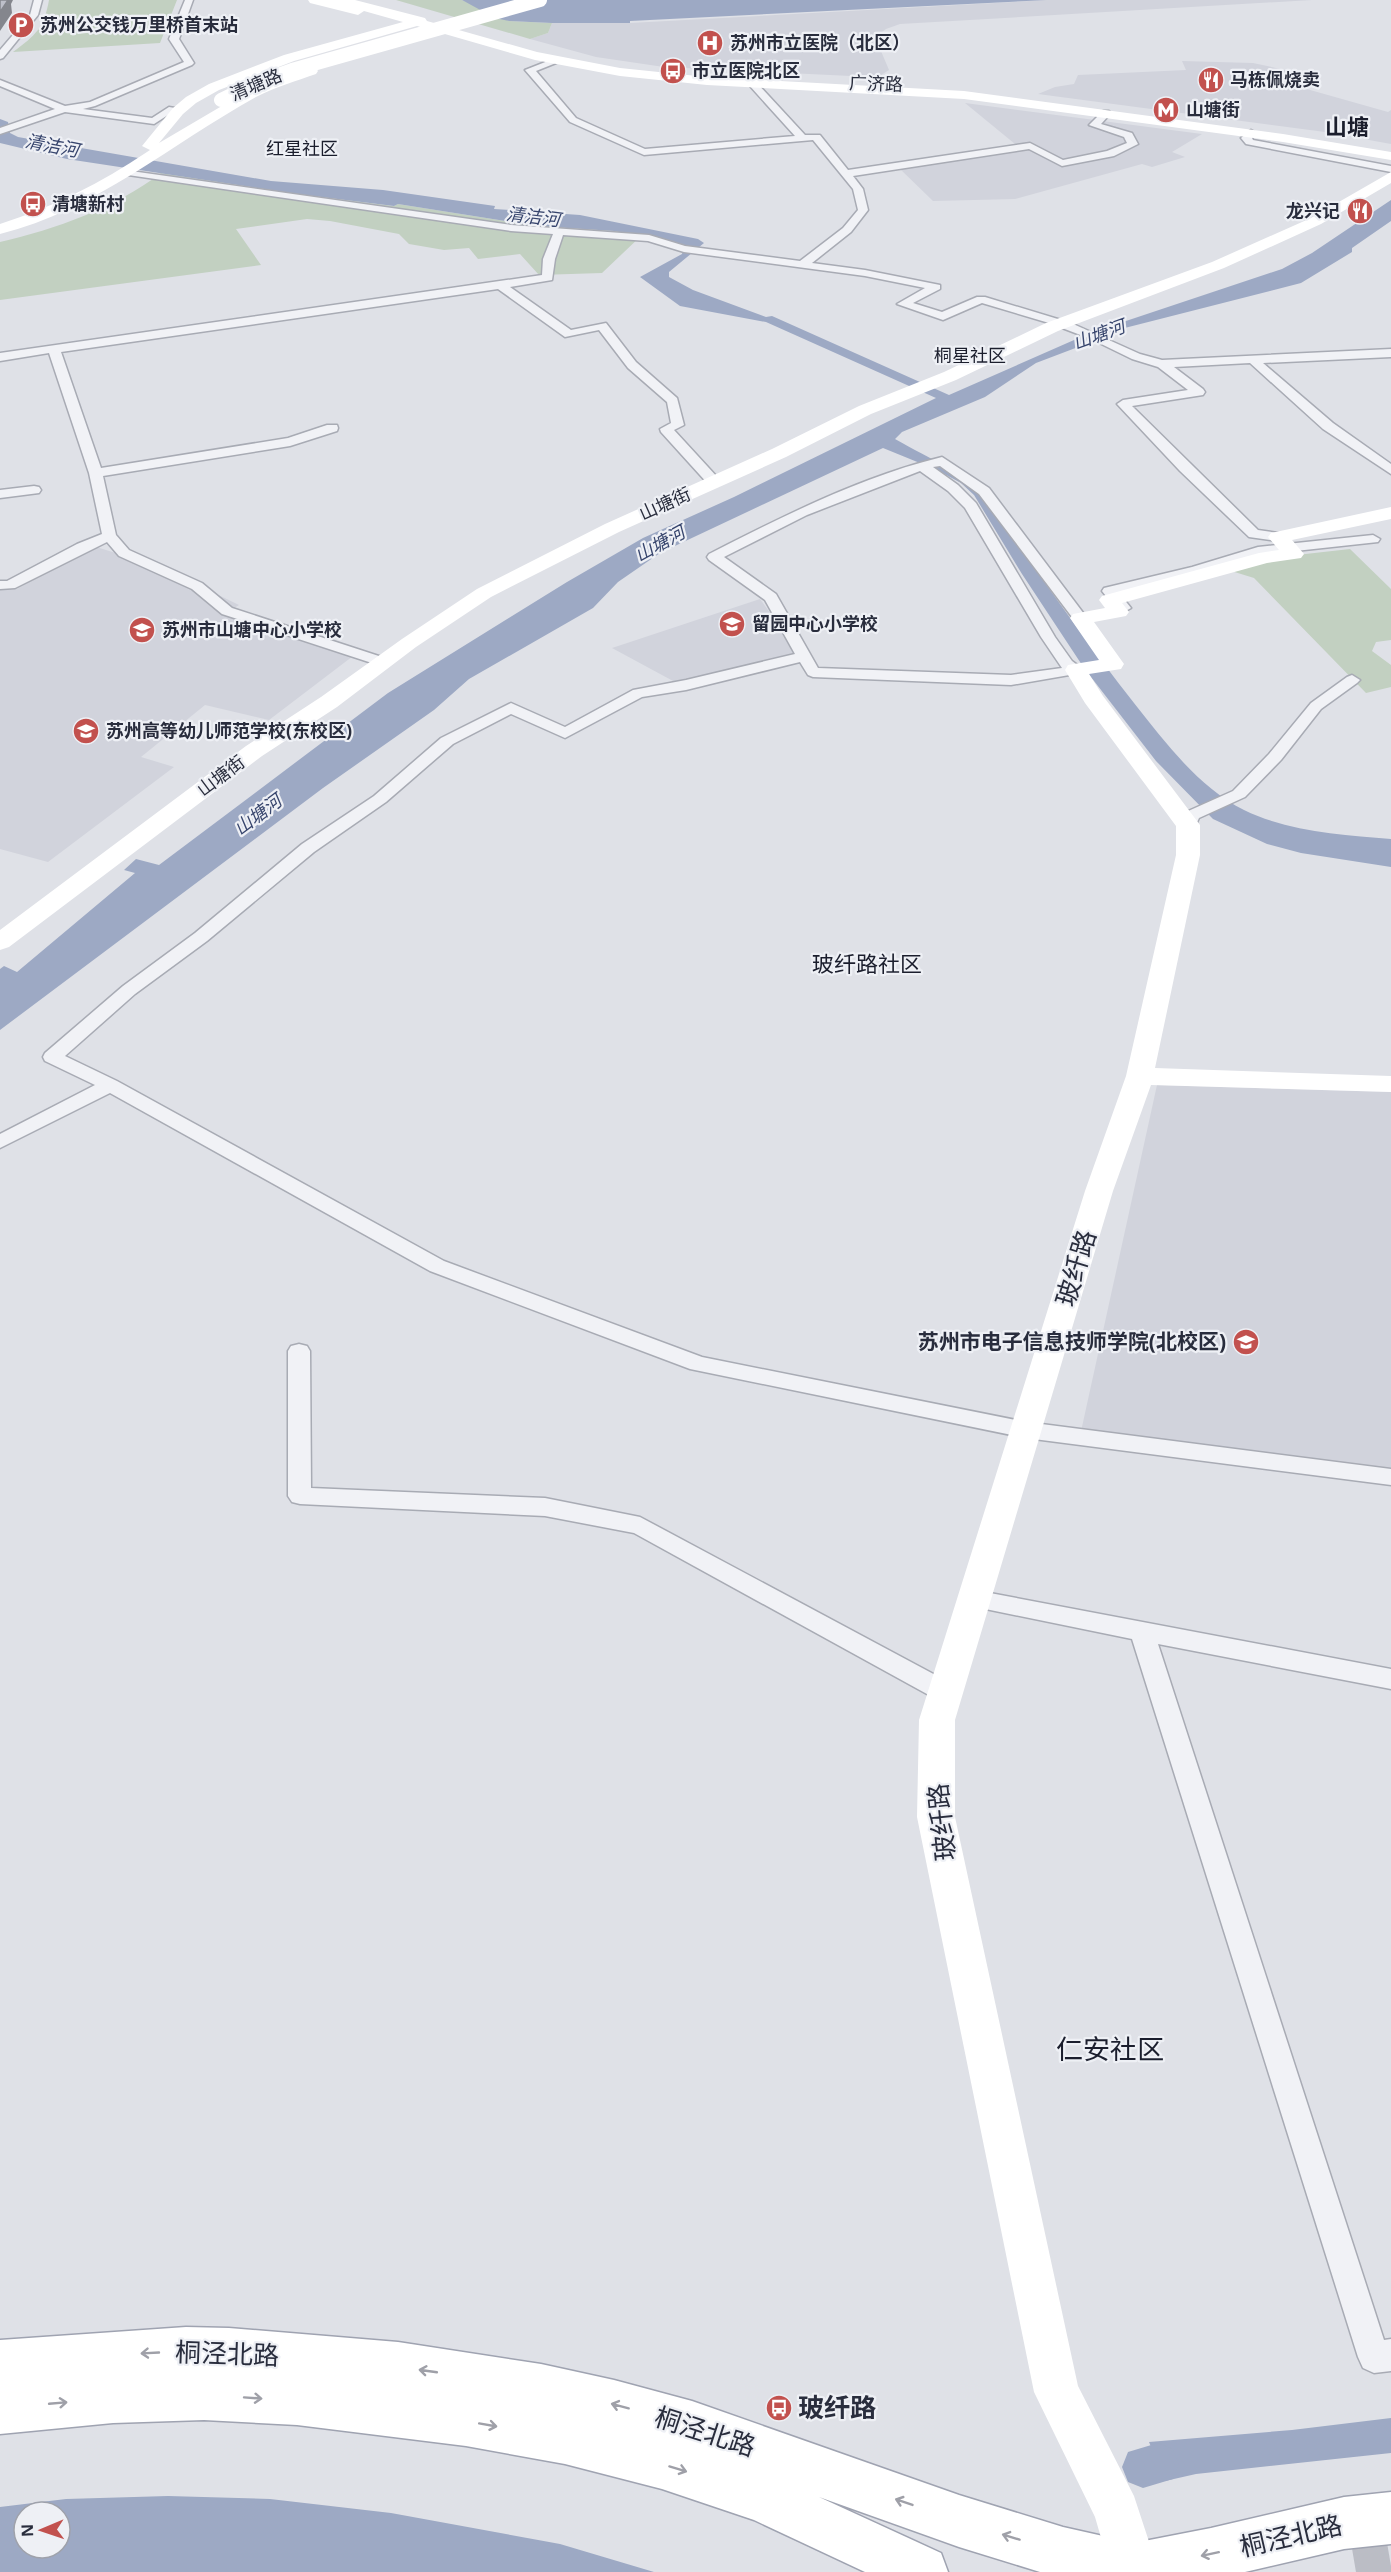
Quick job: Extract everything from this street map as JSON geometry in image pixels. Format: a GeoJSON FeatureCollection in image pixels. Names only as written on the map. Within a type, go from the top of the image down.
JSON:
{"type":"FeatureCollection","features":[{"type":"Feature","properties":{"kind":"main road","name":"广济路"},"geometry":{"type":"LineString","coordinates":[[314,0],[460,31],[555,55],[642,71],[710,77],[950,88],[1391,151]]}},
{"type":"Feature","properties":{"kind":"main road","name":"广济路"},"geometry":{"type":"LineString","coordinates":[[341,0],[460,31],[556,61],[656,77],[926,91],[1315,140],[1391,156]]}},
{"type":"Feature","properties":{"kind":"main road","name":"广济路"},"geometry":{"type":"LineString","coordinates":[[364,0],[419,22]]}},
{"type":"Feature","properties":{"kind":"main road","name":"清塘路"},"geometry":{"type":"LineString","coordinates":[[0,229],[70,204],[101,189],[217,99],[255,78],[297,64],[526,0]]}},
{"type":"Feature","properties":{"kind":"main road","name":"清塘路"},"geometry":{"type":"LineString","coordinates":[[217,99],[302,67],[540,0]]}},
{"type":"Feature","properties":{"kind":"main road"},"geometry":{"type":"LineString","coordinates":[[139,160],[178,111],[191,100],[214,87],[264,66],[419,22]]}},
{"type":"Feature","properties":{"kind":"main road"},"geometry":{"type":"LineString","coordinates":[[139,160],[228,108],[279,82],[460,31]]}},
{"type":"Feature","properties":{"kind":"main road","name":"清塘路"},"geometry":{"type":"LineString","coordinates":[[0,223],[68,198],[139,160]]}},
{"type":"Feature","properties":{"kind":"main road","name":"山塘街"},"geometry":{"type":"LineString","coordinates":[[0,942],[254,751],[329,702],[484,593],[612,528],[779,453],[865,410],[922,388],[1062,323],[1218,265],[1316,221],[1391,176]]}},
{"type":"Feature","properties":{"kind":"main road"},"geometry":{"type":"LineString","coordinates":[[1278,537],[1391,513]]}},
{"type":"Feature","properties":{"kind":"main road"},"geometry":{"type":"LineString","coordinates":[[1190,820],[1093,698],[1075,668],[1113,664],[1083,616],[1119,612],[1110,600],[1266,557],[1294,554],[1278,537]]}},
{"type":"Feature","properties":{"kind":"main road","name":"玻纤路"},"geometry":{"type":"LineString","coordinates":[[1134,2570],[1117,2513],[1096,2467],[1056,2392],[936,1817],[937,1720],[1099,1191],[1140,1076],[1188,855],[1190,820]]}},
{"type":"Feature","properties":{"kind":"main road"},"geometry":{"type":"LineString","coordinates":[[1140,1076],[1391,1084]]}},
{"type":"Feature","properties":{"kind":"main road","name":"桐泾北路"},"geometry":{"type":"LineString","coordinates":[[0,2366],[113,2355],[186,2351],[229,2352],[398,2367],[541,2389],[614,2404],[692,2426],[959,2521],[1063,2553],[1134,2570],[1344,2523],[1391,2518]]}},
{"type":"Feature","properties":{"kind":"main road","name":"桐泾北路"},"geometry":{"type":"LineString","coordinates":[[0,2409],[109,2398],[221,2395],[389,2411],[531,2432],[657,2463],[757,2496],[922,2572]]}},
{"type":"Feature","properties":{"kind":"street"},"geometry":{"type":"LineString","coordinates":[[0,56],[34,15],[38,0]]}},
{"type":"Feature","properties":{"kind":"street"},"geometry":{"type":"LineString","coordinates":[[0,131],[64,109],[92,104],[189,63],[174,39],[189,0]]}},
{"type":"Feature","properties":{"kind":"street"},"geometry":{"type":"LineString","coordinates":[[556,61],[530,70],[573,120],[644,152],[816,137],[858,189],[863,210],[847,230],[801,265]]}},
{"type":"Feature","properties":{"kind":"street"},"geometry":{"type":"LineString","coordinates":[[0,83],[64,109],[154,121],[169,110],[178,111]]}},
{"type":"Feature","properties":{"kind":"street"},"geometry":{"type":"LineString","coordinates":[[752,83],[802,138]]}},
{"type":"Feature","properties":{"kind":"street"},"geometry":{"type":"LineString","coordinates":[[845,174],[1030,146],[1062,163],[1110,154],[1133,144],[1128,135],[1094,125],[1106,113]]}},
{"type":"Feature","properties":{"kind":"street"},"geometry":{"type":"LineString","coordinates":[[1251,133],[1246,138],[1250,142],[1391,169]]}},
{"type":"Feature","properties":{"kind":"street"},"geometry":{"type":"LineString","coordinates":[[139,160],[489,225],[649,238],[690,249],[865,273],[936,287],[903,304],[943,316],[981,299],[1062,323],[1097,337],[1149,363],[1391,353]]}},
{"type":"Feature","properties":{"kind":"street"},"geometry":{"type":"LineString","coordinates":[[0,357],[548,278],[549,259],[559,232]]}},
{"type":"Feature","properties":{"kind":"street"},"geometry":{"type":"LineString","coordinates":[[499,284],[569,334],[602,326],[632,365],[673,401],[678,425],[666,429],[714,482]]}},
{"type":"Feature","properties":{"kind":"street"},"geometry":{"type":"LineString","coordinates":[[54,349],[96,472],[109,536],[123,553],[197,586],[227,611],[383,662]]}},
{"type":"Feature","properties":{"kind":"street"},"geometry":{"type":"LineString","coordinates":[[1253,360],[1328,426],[1391,470]]}},
{"type":"Feature","properties":{"kind":"street"},"geometry":{"type":"LineString","coordinates":[[1162,364],[1199,393],[1123,404],[1254,534],[1278,537]]}},
{"type":"Feature","properties":{"kind":"street"},"geometry":{"type":"LineString","coordinates":[[96,472],[290,442],[332,428]]}},
{"type":"Feature","properties":{"kind":"street"},"geometry":{"type":"LineString","coordinates":[[1075,668],[1011,680],[813,672],[771,597],[714,556],[802,512],[923,466],[941,462],[972,480],[984,490],[1083,616],[1124,608],[1109,591],[1196,570],[1258,551],[1373,539]]}},
{"type":"Feature","properties":{"kind":"street"},"geometry":{"type":"LineString","coordinates":[[923,466],[954,488],[971,506],[985,534],[1075,668]]}},
{"type":"Feature","properties":{"kind":"street"},"geometry":{"type":"LineString","coordinates":[[0,494],[34,490]]}},
{"type":"Feature","properties":{"kind":"street"},"geometry":{"type":"LineString","coordinates":[[0,585],[10,585],[82,547],[109,536]]}},
{"type":"Feature","properties":{"kind":"street"},"geometry":{"type":"LineString","coordinates":[[804,656],[686,685],[638,693],[565,733],[511,708],[447,741],[380,799],[308,848],[201,937],[129,990],[52,1057],[110,1085],[437,1266],[698,1364],[1026,1430],[1391,1477]]}},
{"type":"Feature","properties":{"kind":"street"},"geometry":{"type":"LineString","coordinates":[[821,670],[870,668],[1014,674],[1075,668]]}},
{"type":"Feature","properties":{"kind":"street"},"geometry":{"type":"LineString","coordinates":[[1190,820],[1239,794],[1275,757],[1316,706],[1352,680]]}},
{"type":"Feature","properties":{"kind":"street"},"geometry":{"type":"LineString","coordinates":[[0,1142],[110,1085]]}},
{"type":"Feature","properties":{"kind":"street"},"geometry":{"type":"LineString","coordinates":[[299,1351],[300,1496],[545,1507],[640,1526],[945,1692]]}},
{"type":"Feature","properties":{"kind":"street"},"geometry":{"type":"LineString","coordinates":[[974,1599],[1391,1679]]}},
{"type":"Feature","properties":{"kind":"street"},"geometry":{"type":"LineString","coordinates":[[1142,1631],[1374,2357],[1391,2355]]}},
{"type":"Feature","properties":{"kind":"shaded area","name":"苏州市立医院（北区）"},"geometry":{"type":"Polygon","coordinates":[[[1048,0],[1312,0],[900,24],[886,29],[875,37],[889,70],[878,77],[664,67],[596,57],[530,39],[548,33],[552,23],[630,23],[1048,0]]]}},
{"type":"Feature","properties":{"kind":"shaded area"},"geometry":{"type":"Polygon","coordinates":[[[1182,61],[1253,63],[1290,71],[1296,86],[1388,112],[1391,110],[1391,144],[1325,132],[1038,94],[1055,87],[1074,84],[1078,75],[1186,70],[1182,61]]]}},
{"type":"Feature","properties":{"kind":"shaded area"},"geometry":{"type":"Polygon","coordinates":[[[965,103],[1202,134],[1172,152],[1185,157],[1152,167],[1142,164],[1015,199],[933,201],[899,168],[942,157],[1015,144],[965,103]]]}},
{"type":"Feature","properties":{"kind":"shaded area"},"geometry":{"type":"Polygon","coordinates":[[[93,546],[161,567],[239,605],[228,612],[357,653],[269,720],[205,705],[141,757],[174,767],[48,862],[0,849],[0,590],[17,589],[93,546]]]}},
{"type":"Feature","properties":{"kind":"shaded area","name":"留园中心小学校"},"geometry":{"type":"Polygon","coordinates":[[[760,599],[803,659],[686,688],[612,648],[760,599]]]}},
{"type":"Feature","properties":{"kind":"shaded area","name":"苏州市电子信息技师学院(北校区)"},"geometry":{"type":"Polygon","coordinates":[[[1157,1085],[1391,1092],[1391,1480],[1080,1436],[1157,1085]]]}},
{"type":"Feature","properties":{"kind":"green space"},"geometry":{"type":"Polygon","coordinates":[[[49,0],[177,0],[160,43],[13,52],[38,30],[49,0]]]}},
{"type":"Feature","properties":{"kind":"green space"},"geometry":{"type":"Polygon","coordinates":[[[396,0],[462,0],[509,21],[552,23],[548,33],[530,39],[396,0]]]}},
{"type":"Feature","properties":{"kind":"green space"},"geometry":{"type":"Polygon","coordinates":[[[161,173],[297,194],[394,206],[398,204],[536,226],[642,235],[602,273],[539,275],[520,254],[478,259],[469,248],[444,250],[409,244],[399,234],[307,219],[236,229],[261,265],[0,300],[0,242],[63,224],[105,207],[161,173]]]}},
{"type":"Feature","properties":{"kind":"green space"},"geometry":{"type":"Polygon","coordinates":[[[1350,549],[1391,589],[1391,640],[1376,642],[1372,651],[1391,665],[1391,687],[1366,693],[1254,578],[1228,570],[1269,558],[1350,549]]]}},
{"type":"Feature","properties":{"kind":"water"},"geometry":{"type":"Polygon","coordinates":[[[462,0],[1047,0],[630,21],[630,23],[552,23],[495,18],[462,0]]]}},
{"type":"Feature","properties":{"kind":"water"},"geometry":{"type":"Polygon","coordinates":[[[0,119],[8,122],[10,133],[18,137],[271,181],[383,190],[495,206],[494,209],[580,215],[698,239],[704,243],[669,272],[669,277],[693,290],[766,317],[772,316],[949,395],[1090,333],[1282,269],[1312,253],[1391,200],[1391,221],[1352,248],[1352,252],[1301,283],[1105,333],[1086,341],[1086,344],[1036,363],[985,397],[902,432],[895,439],[956,474],[989,503],[1078,629],[1134,703],[1183,762],[1212,789],[1244,810],[1279,823],[1316,831],[1391,839],[1391,867],[1301,853],[1267,844],[1213,819],[1156,761],[1084,668],[1022,574],[974,495],[961,483],[937,470],[883,448],[660,553],[618,582],[593,608],[469,679],[434,710],[323,788],[0,1030],[0,969],[4,966],[17,972],[135,873],[124,870],[136,859],[159,865],[388,693],[567,582],[643,538],[734,497],[936,398],[766,322],[680,306],[640,277],[682,254],[684,247],[679,244],[614,231],[536,226],[398,204],[394,206],[297,194],[67,159],[0,143],[0,119]]]}},
{"type":"Feature","properties":{"kind":"water"},"geometry":{"type":"Polygon","coordinates":[[[1391,2418],[1391,2453],[1196,2474],[1165,2481],[1149,2442],[1292,2430],[1391,2418]]]}},
{"type":"Feature","properties":{"kind":"water"},"geometry":{"type":"Polygon","coordinates":[[[168,2496],[270,2499],[391,2513],[560,2544],[654,2572],[0,2572],[0,2507],[12,2506],[12,2560],[72,2560],[72,2500],[58,2500],[168,2496]]]}},
{"type":"Feature","properties":{"kind":"building"},"geometry":{"type":"Polygon","coordinates":[[[0,0],[8,0],[0,12],[0,0]]]}},
{"type":"Feature","properties":{"kind":"waterway"},"geometry":{"type":"LineString","coordinates":[[1143,2467],[1158,2464]]}},
{"type":"Feature","properties":{"kind":"tunnel"},"geometry":{"type":"LineString","coordinates":[[1356,2572],[1391,2566]]}},
{"type":"Feature","properties":{"kind":"place","name":"苏州公交钱万里桥首末站"},"geometry":{"type":"Point","coordinates":[21,25]}},
{"type":"Feature","properties":{"kind":"place","name":"苏州市立医院（北区）"},"geometry":{"type":"Point","coordinates":[710,43]}},
{"type":"Feature","properties":{"kind":"place","name":"市立医院北区"},"geometry":{"type":"Point","coordinates":[673,71]}},
{"type":"Feature","properties":{"kind":"place","name":"马栋佩烧卖"},"geometry":{"type":"Point","coordinates":[1211,80]}},
{"type":"Feature","properties":{"kind":"place","name":"山塘街"},"geometry":{"type":"Point","coordinates":[1166,110]}},
{"type":"Feature","properties":{"kind":"place","name":"清塘新村"},"geometry":{"type":"Point","coordinates":[33,204]}},
{"type":"Feature","properties":{"kind":"place","name":"龙兴记"},"geometry":{"type":"Point","coordinates":[1360,211]}},
{"type":"Feature","properties":{"kind":"place","name":"留园中心小学校"},"geometry":{"type":"Point","coordinates":[732,624]}},
{"type":"Feature","properties":{"kind":"place","name":"苏州市山塘中心小学校"},"geometry":{"type":"Point","coordinates":[142,630]}},
{"type":"Feature","properties":{"kind":"place","name":"苏州高等幼儿师范学校(东校区)"},"geometry":{"type":"Point","coordinates":[86,731]}},
{"type":"Feature","properties":{"kind":"place","name":"苏州市电子信息技师学院(北校区)"},"geometry":{"type":"Point","coordinates":[1246,1342]}},
{"type":"Feature","properties":{"kind":"place","name":"玻纤路"},"geometry":{"type":"Point","coordinates":[779,2408]}},
{"type":"Feature","properties":{"kind":"district","name":"山塘"},"geometry":{"type":"Point","coordinates":[1347,127]}},
{"type":"Feature","properties":{"kind":"district","name":"红星社区"},"geometry":{"type":"Point","coordinates":[302,149]}},
{"type":"Feature","properties":{"kind":"district","name":"桐星社区"},"geometry":{"type":"Point","coordinates":[970,356]}},
{"type":"Feature","properties":{"kind":"district","name":"玻纤路社区"},"geometry":{"type":"Point","coordinates":[867,964]}},
{"type":"Feature","properties":{"kind":"district","name":"仁安社区"},"geometry":{"type":"Point","coordinates":[1110,2050]}},
{"type":"Feature","properties":{"kind":"water label","name":"清洁河"},"geometry":{"type":"Point","coordinates":[52,146]}},
{"type":"Feature","properties":{"kind":"water label","name":"清洁河"},"geometry":{"type":"Point","coordinates":[533,217]}},
{"type":"Feature","properties":{"kind":"water label","name":"山塘河"},"geometry":{"type":"Point","coordinates":[1099,335]}},
{"type":"Feature","properties":{"kind":"water label","name":"山塘河"},"geometry":{"type":"Point","coordinates":[660,544]}},
{"type":"Feature","properties":{"kind":"water label","name":"山塘河"},"geometry":{"type":"Point","coordinates":[258,815]}}]}
